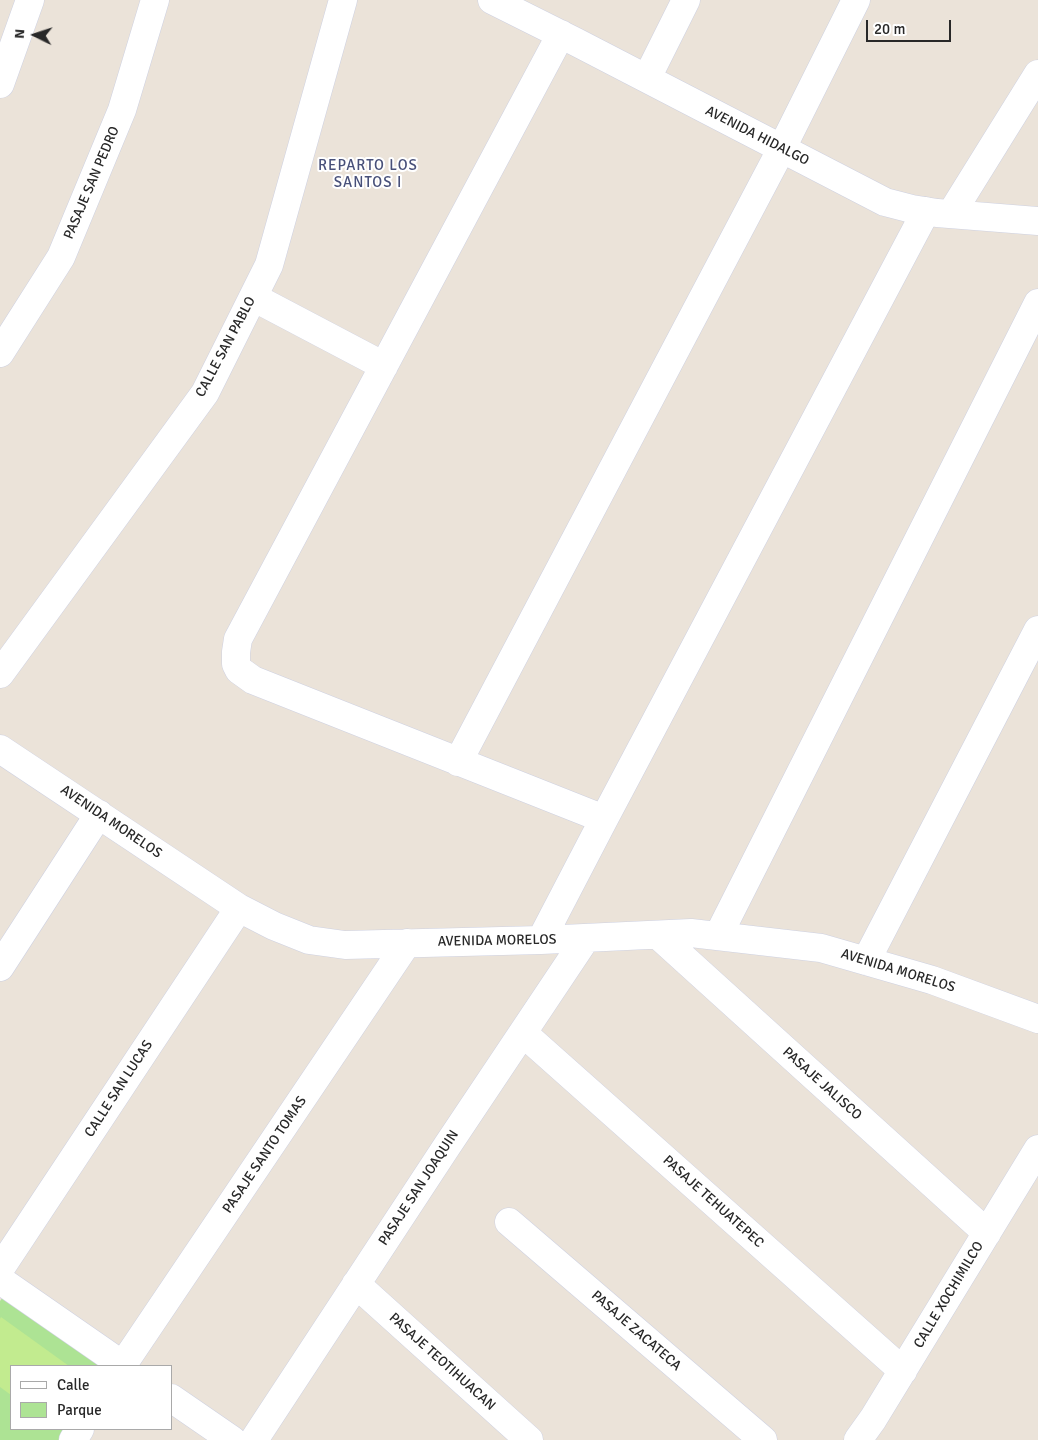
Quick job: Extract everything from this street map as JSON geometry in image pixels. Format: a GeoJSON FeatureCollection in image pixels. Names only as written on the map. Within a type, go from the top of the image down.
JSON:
{"type":"FeatureCollection","features":[{"type":"Feature","properties":{"kind":"street"},"geometry":{"type":"LineString","coordinates":[[0,84],[30,0]]}},
{"type":"Feature","properties":{"kind":"street","name":"PASAJE SAN PEDRO"},"geometry":{"type":"LineString","coordinates":[[0,353],[61,257],[122,110],[155,0]]}},
{"type":"Feature","properties":{"kind":"street","name":"CALLE SAN PABLO"},"geometry":{"type":"LineString","coordinates":[[0,674],[205,393],[269,265],[343,0]]}},
{"type":"Feature","properties":{"kind":"street"},"geometry":{"type":"LineString","coordinates":[[647,78],[686,0]]}},
{"type":"Feature","properties":{"kind":"street"},"geometry":{"type":"LineString","coordinates":[[458,762],[782,148],[856,0]]}},
{"type":"Feature","properties":{"kind":"street","name":"AVENIDA HIDALGO"},"geometry":{"type":"LineString","coordinates":[[505,3],[885,202],[938,213],[1038,221]]}},
{"type":"Feature","properties":{"kind":"street"},"geometry":{"type":"LineString","coordinates":[[561,34],[238,639],[236,664],[239,670],[253,680],[604,818]]}},
{"type":"Feature","properties":{"kind":"street"},"geometry":{"type":"LineString","coordinates":[[541,940],[604,818],[938,213],[1038,74]]}},
{"type":"Feature","properties":{"kind":"street"},"geometry":{"type":"LineString","coordinates":[[253,297],[384,366]]}},
{"type":"Feature","properties":{"kind":"street"},"geometry":{"type":"LineString","coordinates":[[718,936],[1038,303]]}},
{"type":"Feature","properties":{"kind":"street"},"geometry":{"type":"LineString","coordinates":[[866,961],[1038,630]]}},
{"type":"Feature","properties":{"kind":"street","name":"AVENIDA MORELOS"},"geometry":{"type":"LineString","coordinates":[[0,749],[239,908],[274,926],[308,940],[345,944],[407,943],[541,940],[691,933],[821,948],[932,980],[1038,1019]]}},
{"type":"Feature","properties":{"kind":"street"},"geometry":{"type":"LineString","coordinates":[[0,967],[99,814]]}},
{"type":"Feature","properties":{"kind":"street","name":"CALLE SAN LUCAS"},"geometry":{"type":"LineString","coordinates":[[0,1269],[239,908]]}},
{"type":"Feature","properties":{"kind":"street","name":"PASAJE JALISCO"},"geometry":{"type":"LineString","coordinates":[[658,935],[987,1233]]}},
{"type":"Feature","properties":{"kind":"street","name":"PASAJE SAN JOAQUIN"},"geometry":{"type":"LineString","coordinates":[[254,1440],[586,938]]}},
{"type":"Feature","properties":{"kind":"street","name":"PASAJE SANTO TOMAS"},"geometry":{"type":"LineString","coordinates":[[124,1365],[407,943]]}},
{"type":"Feature","properties":{"kind":"street","name":"PASAJE TEHUATEPEC"},"geometry":{"type":"LineString","coordinates":[[522,1033],[903,1371]]}},
{"type":"Feature","properties":{"kind":"street","name":"CALLE XOCHIMILCO"},"geometry":{"type":"LineString","coordinates":[[858,1440],[903,1371],[1038,1149]]}},
{"type":"Feature","properties":{"kind":"street","name":"PASAJE ZACATECA"},"geometry":{"type":"LineString","coordinates":[[509,1222],[763,1440]]}},
{"type":"Feature","properties":{"kind":"street"},"geometry":{"type":"LineString","coordinates":[[0,1280],[122,1365]]}},
{"type":"Feature","properties":{"kind":"street","name":"PASAJE TEOTIHUACAN"},"geometry":{"type":"LineString","coordinates":[[356,1284],[529,1440]]}},
{"type":"Feature","properties":{"kind":"street"},"geometry":{"type":"LineString","coordinates":[[172,1399],[232,1440]]}},
{"type":"Feature","properties":{"kind":"green space"},"geometry":{"type":"Polygon","coordinates":[[[7,1292],[112,1365],[10,1365],[10,1430],[75,1430],[68,1440],[0,1440],[0,1301],[7,1292]]]}},
{"type":"Feature","properties":{"kind":"green space"},"geometry":{"type":"Polygon","coordinates":[[[1,1317],[68,1365],[10,1365],[10,1394],[0,1387],[1,1317]]]}},
{"type":"Feature","properties":{"kind":"district","name":"REPARTO LOS SANTOS I"},"geometry":{"type":"Point","coordinates":[368,174]}}]}
